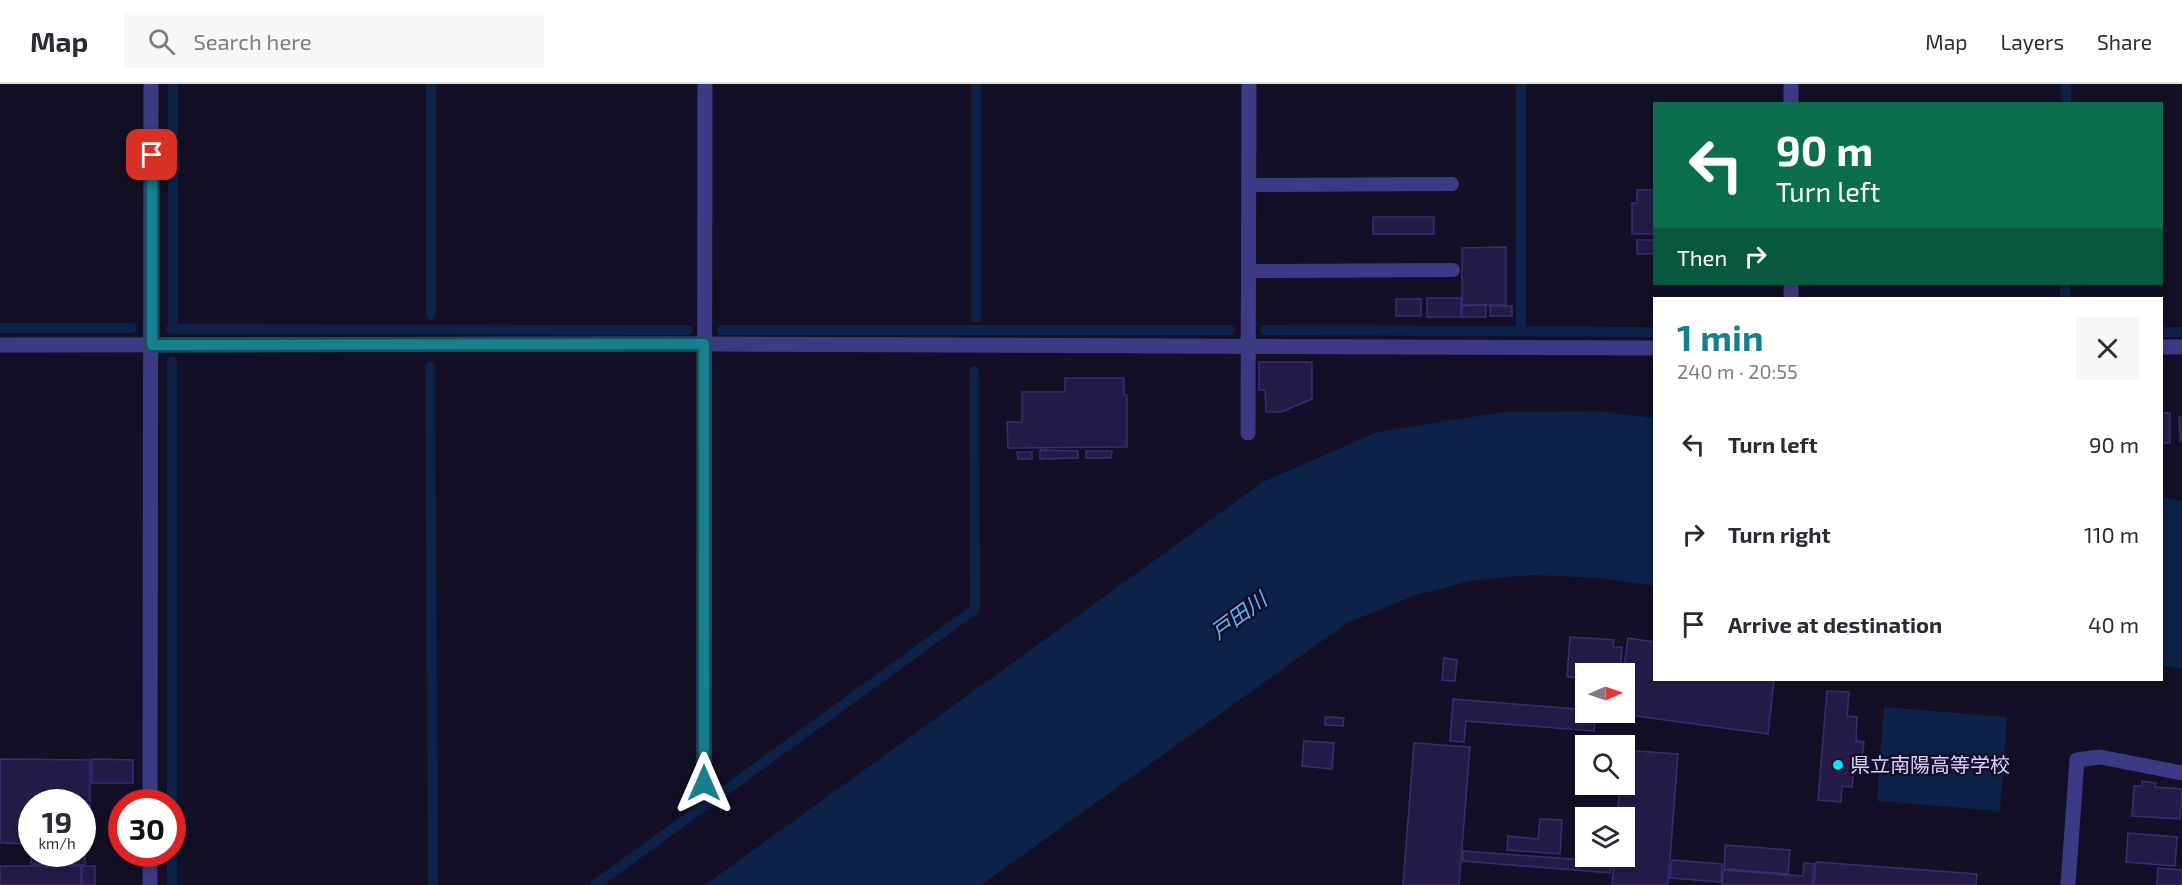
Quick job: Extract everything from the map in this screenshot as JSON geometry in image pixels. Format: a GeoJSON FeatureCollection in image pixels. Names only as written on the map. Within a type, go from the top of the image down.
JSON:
{"type":"FeatureCollection","features":[{"type":"Feature","properties":{"kind":"street"},"geometry":{"type":"LineString","coordinates":[[150,789],[151,84]]}},
{"type":"Feature","properties":{"kind":"street"},"geometry":{"type":"LineString","coordinates":[[704,783],[705,84]]}},
{"type":"Feature","properties":{"kind":"street"},"geometry":{"type":"LineString","coordinates":[[1248,433],[1249,84]]}},
{"type":"Feature","properties":{"kind":"street"},"geometry":{"type":"LineString","coordinates":[[1791,84],[1791,102]]}},
{"type":"Feature","properties":{"kind":"street"},"geometry":{"type":"LineString","coordinates":[[0,345],[704,344],[1653,348]]}},
{"type":"Feature","properties":{"kind":"street"},"geometry":{"type":"LineString","coordinates":[[2163,347],[2182,347]]}},
{"type":"Feature","properties":{"kind":"street"},"geometry":{"type":"LineString","coordinates":[[2068,885],[2077,760],[2100,757],[2182,773]]}},
{"type":"Feature","properties":{"kind":"street"},"geometry":{"type":"LineString","coordinates":[[150,867],[150,885]]}},
{"type":"Feature","properties":{"kind":"lane"},"geometry":{"type":"LineString","coordinates":[[1248,185],[1452,184]]}},
{"type":"Feature","properties":{"kind":"lane"},"geometry":{"type":"LineString","coordinates":[[1248,271],[1453,270]]}},
{"type":"Feature","properties":{"kind":"water","name":"戸田川"},"geometry":{"type":"Polygon","coordinates":[[[1596,411],[1653,418],[1653,586],[1601,578],[1533,575],[1474,580],[1416,595],[1347,623],[981,885],[705,885],[1263,482],[1377,432],[1504,412],[1596,411]]]}},
{"type":"Feature","properties":{"kind":"water"},"geometry":{"type":"Polygon","coordinates":[[[2163,497],[2182,501],[2182,669],[2163,665],[2163,497]]]}},
{"type":"Feature","properties":{"kind":"water"},"geometry":{"type":"Polygon","coordinates":[[[1884,707],[2007,717],[2000,811],[1877,801],[1884,707]]]}},
{"type":"Feature","properties":{"kind":"building"},"geometry":{"type":"Polygon","coordinates":[[[1637,190],[1653,190],[1653,234],[1632,234],[1632,203],[1637,203],[1637,190]]]}},
{"type":"Feature","properties":{"kind":"building"},"geometry":{"type":"Polygon","coordinates":[[[1373,217],[1434,217],[1434,234],[1373,234],[1373,217]]]}},
{"type":"Feature","properties":{"kind":"building"},"geometry":{"type":"Polygon","coordinates":[[[1637,240],[1653,240],[1653,254],[1637,254],[1637,240]]]}},
{"type":"Feature","properties":{"kind":"building"},"geometry":{"type":"Polygon","coordinates":[[[1506,247],[1506,305],[1462,305],[1462,248],[1506,247]]]}},
{"type":"Feature","properties":{"kind":"building"},"geometry":{"type":"Polygon","coordinates":[[[1427,298],[1461,298],[1461,317],[1427,317],[1427,298]]]}},
{"type":"Feature","properties":{"kind":"building"},"geometry":{"type":"Polygon","coordinates":[[[1396,299],[1421,299],[1421,316],[1396,316],[1396,299]]]}},
{"type":"Feature","properties":{"kind":"building"},"geometry":{"type":"Polygon","coordinates":[[[1486,305],[1486,317],[1462,317],[1462,306],[1486,305]]]}},
{"type":"Feature","properties":{"kind":"building"},"geometry":{"type":"Polygon","coordinates":[[[1490,306],[1512,306],[1512,316],[1490,316],[1490,306]]]}},
{"type":"Feature","properties":{"kind":"building"},"geometry":{"type":"Polygon","coordinates":[[[1259,362],[1312,362],[1312,399],[1281,412],[1266,412],[1265,390],[1259,390],[1259,362]]]}},
{"type":"Feature","properties":{"kind":"building"},"geometry":{"type":"Polygon","coordinates":[[[1065,378],[1124,378],[1124,395],[1127,395],[1127,447],[1008,448],[1007,422],[1022,422],[1022,392],[1065,392],[1065,378]]]}},
{"type":"Feature","properties":{"kind":"building"},"geometry":{"type":"Polygon","coordinates":[[[2163,413],[2170,413],[2170,443],[2163,443],[2163,413]]]}},
{"type":"Feature","properties":{"kind":"building"},"geometry":{"type":"Polygon","coordinates":[[[2179,417],[2182,417],[2182,441],[2180,441],[2179,417]]]}},
{"type":"Feature","properties":{"kind":"building"},"geometry":{"type":"Polygon","coordinates":[[[1040,450],[1078,451],[1078,458],[1040,459],[1040,450]]]}},
{"type":"Feature","properties":{"kind":"building"},"geometry":{"type":"Polygon","coordinates":[[[1086,451],[1112,451],[1111,458],[1086,458],[1086,451]]]}},
{"type":"Feature","properties":{"kind":"building"},"geometry":{"type":"Polygon","coordinates":[[[1017,452],[1032,452],[1032,459],[1018,459],[1017,452]]]}},
{"type":"Feature","properties":{"kind":"building"},"geometry":{"type":"Polygon","coordinates":[[[1570,637],[1614,640],[1613,647],[1622,647],[1621,663],[1575,663],[1575,677],[1567,677],[1570,637]]]}},
{"type":"Feature","properties":{"kind":"building"},"geometry":{"type":"Polygon","coordinates":[[[1628,638],[1653,642],[1653,681],[1774,681],[1768,734],[1635,716],[1635,663],[1625,663],[1628,638]]]}},
{"type":"Feature","properties":{"kind":"building"},"geometry":{"type":"Polygon","coordinates":[[[1444,658],[1457,660],[1455,681],[1442,680],[1444,658]]]}},
{"type":"Feature","properties":{"kind":"building"},"geometry":{"type":"Polygon","coordinates":[[[1827,691],[1849,692],[1847,716],[1857,717],[1856,741],[1864,742],[1861,768],[1854,768],[1852,787],[1842,786],[1841,802],[1818,800],[1827,691]]]}},
{"type":"Feature","properties":{"kind":"building"},"geometry":{"type":"Polygon","coordinates":[[[1453,699],[1575,709],[1575,723],[1595,723],[1594,731],[1466,721],[1464,742],[1450,741],[1453,699]]]}},
{"type":"Feature","properties":{"kind":"building"},"geometry":{"type":"Polygon","coordinates":[[[1325,717],[1344,718],[1343,726],[1325,725],[1325,717]]]}},
{"type":"Feature","properties":{"kind":"building"},"geometry":{"type":"Polygon","coordinates":[[[1304,741],[1334,743],[1332,769],[1302,766],[1304,741]]]}},
{"type":"Feature","properties":{"kind":"building"},"geometry":{"type":"Polygon","coordinates":[[[1414,743],[1470,747],[1459,885],[1403,885],[1414,743]]]}},
{"type":"Feature","properties":{"kind":"building"},"geometry":{"type":"Polygon","coordinates":[[[1635,751],[1678,754],[1668,885],[1612,885],[1613,867],[1635,867],[1635,807],[1618,807],[1619,795],[1635,795],[1635,751]]]}},
{"type":"Feature","properties":{"kind":"building"},"geometry":{"type":"Polygon","coordinates":[[[0,759],[90,760],[90,789],[18,789],[18,844],[0,843],[0,759]]]}},
{"type":"Feature","properties":{"kind":"building"},"geometry":{"type":"Polygon","coordinates":[[[92,759],[133,760],[133,783],[92,783],[92,759]]]}},
{"type":"Feature","properties":{"kind":"building"},"geometry":{"type":"Polygon","coordinates":[[[2142,781],[2156,783],[2155,787],[2182,789],[2180,819],[2132,816],[2134,786],[2142,786],[2142,781]]]}},
{"type":"Feature","properties":{"kind":"building"},"geometry":{"type":"Polygon","coordinates":[[[1540,819],[1562,820],[1560,854],[1507,850],[1508,836],[1538,839],[1540,819]]]}},
{"type":"Feature","properties":{"kind":"building"},"geometry":{"type":"Polygon","coordinates":[[[2128,833],[2177,837],[2175,866],[2126,862],[2128,833]]]}},
{"type":"Feature","properties":{"kind":"building"},"geometry":{"type":"Polygon","coordinates":[[[1725,845],[1790,850],[1788,874],[1724,869],[1725,845]]]}},
{"type":"Feature","properties":{"kind":"building"},"geometry":{"type":"Polygon","coordinates":[[[1463,851],[1575,859],[1575,867],[1611,867],[1610,873],[1463,861],[1463,851]]]}},
{"type":"Feature","properties":{"kind":"building"},"geometry":{"type":"Polygon","coordinates":[[[1672,860],[1722,864],[1721,882],[1670,878],[1672,860]]]}},
{"type":"Feature","properties":{"kind":"building"},"geometry":{"type":"Polygon","coordinates":[[[1816,862],[1977,874],[1976,885],[1814,885],[1816,862]]]}},
{"type":"Feature","properties":{"kind":"building"},"geometry":{"type":"Polygon","coordinates":[[[1804,863],[1814,864],[1812,885],[1722,885],[1723,870],[1803,876],[1804,863]]]}},
{"type":"Feature","properties":{"kind":"building"},"geometry":{"type":"Polygon","coordinates":[[[0,866],[81,867],[81,885],[0,885],[0,866]]]}},
{"type":"Feature","properties":{"kind":"building"},"geometry":{"type":"Polygon","coordinates":[[[82,867],[95,867],[95,885],[82,885],[82,867]]]}},
{"type":"Feature","properties":{"kind":"building"},"geometry":{"type":"Polygon","coordinates":[[[2158,868],[2182,870],[2182,885],[2157,885],[2158,868]]]}},
{"type":"Feature","properties":{"kind":"waterway"},"geometry":{"type":"LineString","coordinates":[[173,84],[173,329]]}},
{"type":"Feature","properties":{"kind":"waterway"},"geometry":{"type":"LineString","coordinates":[[431,84],[431,315]]}},
{"type":"Feature","properties":{"kind":"waterway"},"geometry":{"type":"LineString","coordinates":[[976,84],[976,318]]}},
{"type":"Feature","properties":{"kind":"waterway"},"geometry":{"type":"LineString","coordinates":[[1521,84],[1521,332]]}},
{"type":"Feature","properties":{"kind":"waterway"},"geometry":{"type":"LineString","coordinates":[[2066,84],[2066,102]]}},
{"type":"Feature","properties":{"kind":"waterway"},"geometry":{"type":"LineString","coordinates":[[2065,285],[2065,297]]}},
{"type":"Feature","properties":{"kind":"waterway"},"geometry":{"type":"LineString","coordinates":[[0,328],[132,328]]}},
{"type":"Feature","properties":{"kind":"waterway"},"geometry":{"type":"LineString","coordinates":[[171,329],[688,330]]}},
{"type":"Feature","properties":{"kind":"waterway"},"geometry":{"type":"LineString","coordinates":[[722,330],[1230,330]]}},
{"type":"Feature","properties":{"kind":"waterway"},"geometry":{"type":"LineString","coordinates":[[1265,330],[1653,332]]}},
{"type":"Feature","properties":{"kind":"waterway"},"geometry":{"type":"LineString","coordinates":[[2163,332],[2182,332]]}},
{"type":"Feature","properties":{"kind":"waterway"},"geometry":{"type":"LineString","coordinates":[[172,362],[172,789]]}},
{"type":"Feature","properties":{"kind":"waterway"},"geometry":{"type":"LineString","coordinates":[[430,367],[433,885]]}},
{"type":"Feature","properties":{"kind":"waterway"},"geometry":{"type":"LineString","coordinates":[[595,885],[975,609],[974,371]]}},
{"type":"Feature","properties":{"kind":"waterway"},"geometry":{"type":"LineString","coordinates":[[172,867],[172,885]]}},
{"type":"Feature","properties":{"kind":"place","name":"県立南陽高等学校"},"geometry":{"type":"Point","coordinates":[1838,765]}},
{"type":"Feature","properties":{"kind":"route"},"geometry":{"type":"LineString","coordinates":[[152,155],[152,345],[704,344],[704,783]]}}]}
